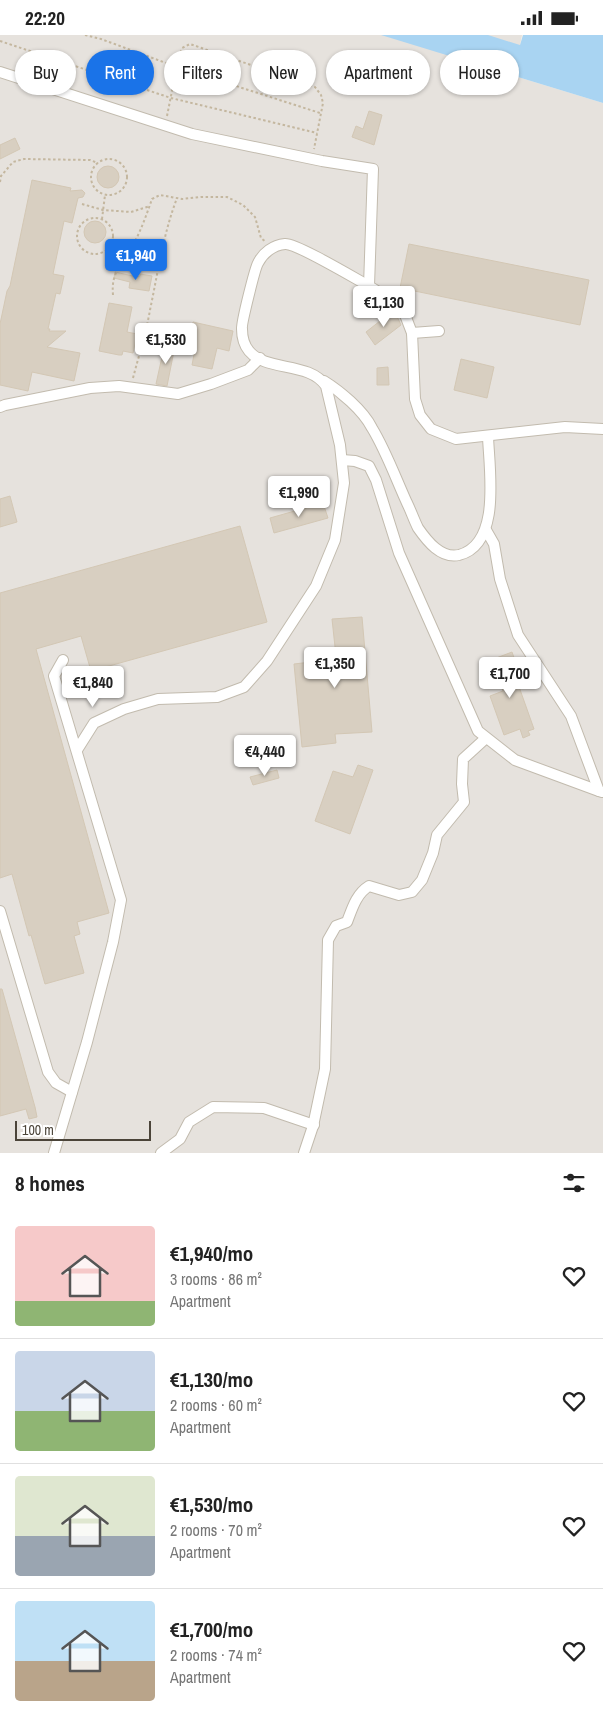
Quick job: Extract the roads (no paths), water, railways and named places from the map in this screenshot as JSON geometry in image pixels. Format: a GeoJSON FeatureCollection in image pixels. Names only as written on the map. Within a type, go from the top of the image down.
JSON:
{"type":"FeatureCollection","features":[{"type":"Feature","properties":{"kind":"lane"},"geometry":{"type":"LineString","coordinates":[[0,72],[192,135],[373,169],[370,286]]}},
{"type":"Feature","properties":{"kind":"lane"},"geometry":{"type":"LineString","coordinates":[[488,436],[490,513],[486,530],[475,548],[453,556],[441,553],[418,527],[372,426],[342,392],[312,373],[267,362],[250,353],[244,344],[241,328],[258,263],[271,247],[286,243],[304,250],[370,286],[402,307],[412,333],[415,399],[420,415],[431,429],[456,439],[565,427],[603,429]]}},
{"type":"Feature","properties":{"kind":"lane"},"geometry":{"type":"LineString","coordinates":[[412,333],[439,331]]}},
{"type":"Feature","properties":{"kind":"lane"},"geometry":{"type":"LineString","coordinates":[[0,407],[90,388],[119,386],[178,394],[248,370],[260,358]]}},
{"type":"Feature","properties":{"kind":"lane"},"geometry":{"type":"LineString","coordinates":[[77,750],[94,723],[124,709],[158,699],[217,697],[244,687],[267,661],[316,586],[335,541],[344,483],[340,445],[326,386],[322,379]]}},
{"type":"Feature","properties":{"kind":"lane"},"geometry":{"type":"LineString","coordinates":[[342,460],[354,461],[369,466],[376,480],[399,553],[478,731],[515,759],[542,771],[601,792]]}},
{"type":"Feature","properties":{"kind":"lane"},"geometry":{"type":"LineString","coordinates":[[486,530],[494,544],[500,579],[518,635],[571,716],[601,792]]}},
{"type":"Feature","properties":{"kind":"lane"},"geometry":{"type":"LineString","coordinates":[[54,1153],[113,942],[121,900],[54,676],[63,660]]}},
{"type":"Feature","properties":{"kind":"lane"},"geometry":{"type":"LineString","coordinates":[[304,1153],[314,1125],[325,1069],[328,940],[336,926],[347,922],[353,906],[362,891],[369,886],[398,895],[412,892],[422,880],[434,853],[436,835],[464,801],[462,784],[463,759],[486,737]]}},
{"type":"Feature","properties":{"kind":"lane"},"geometry":{"type":"LineString","coordinates":[[0,911],[48,1072],[56,1083],[72,1092]]}},
{"type":"Feature","properties":{"kind":"lane"},"geometry":{"type":"LineString","coordinates":[[161,1153],[180,1139],[189,1122],[213,1107],[264,1108],[314,1125]]}},
{"type":"Feature","properties":{"kind":"water"},"geometry":{"type":"Polygon","coordinates":[[[381,35],[488,35],[520,45],[523,35],[603,35],[603,103],[519,77],[519,50],[440,50],[440,53],[381,35]]]}}]}
